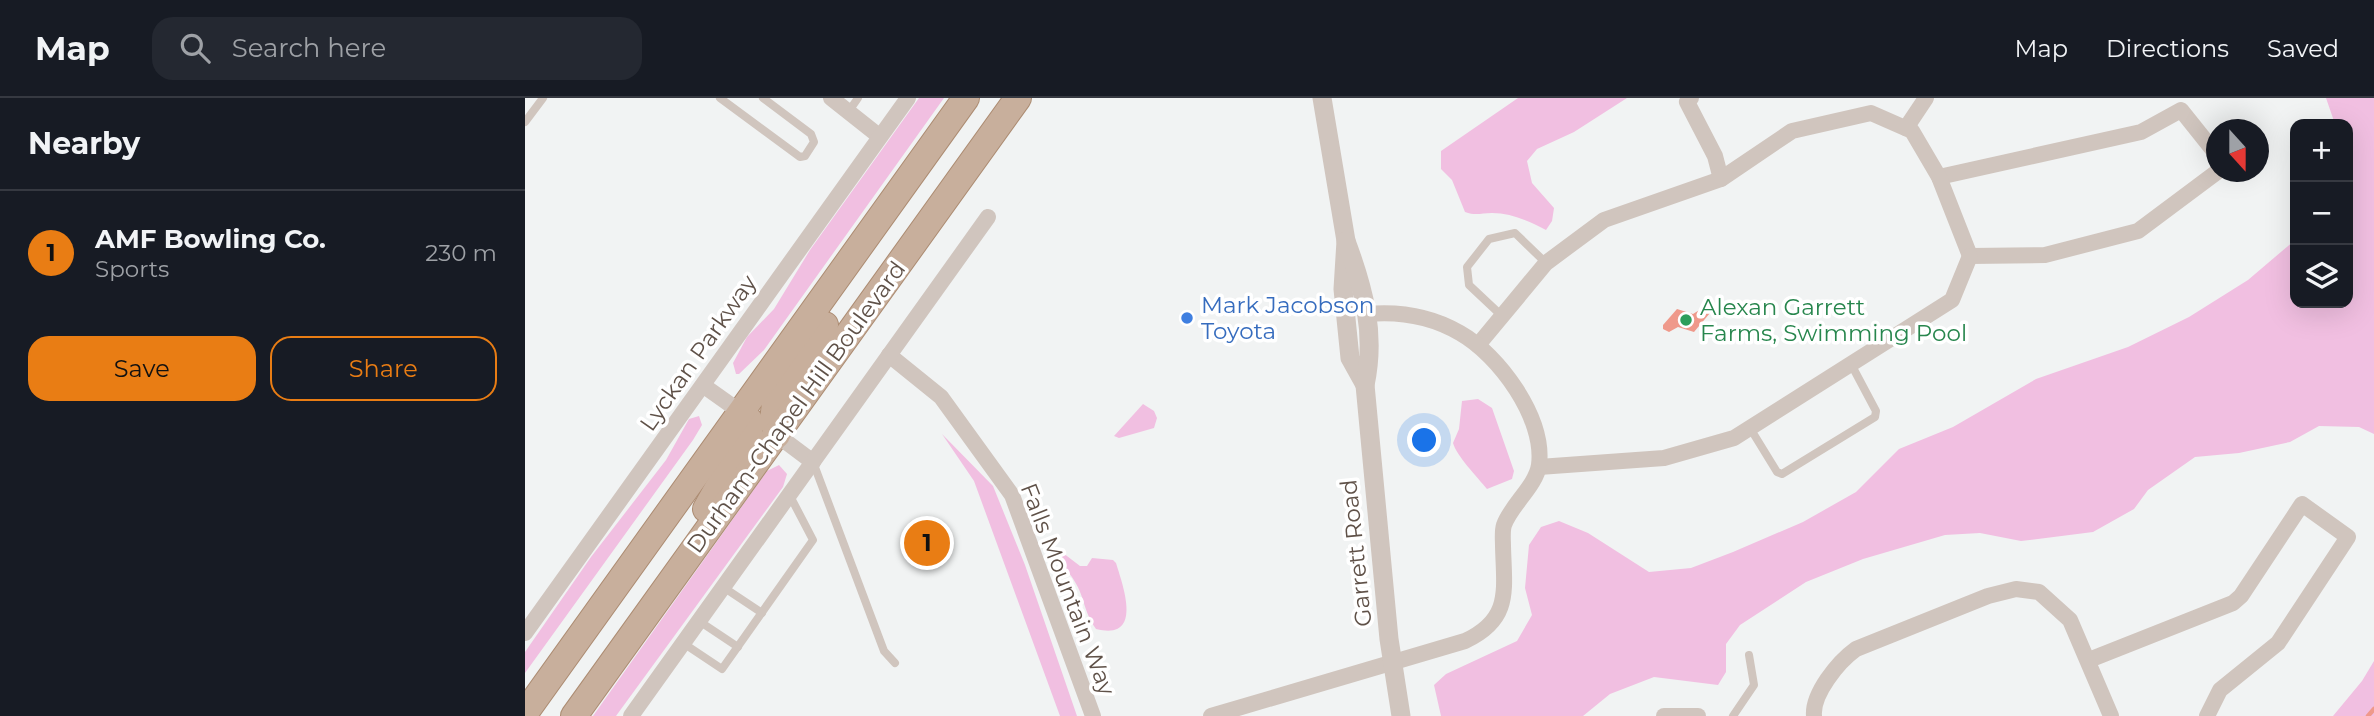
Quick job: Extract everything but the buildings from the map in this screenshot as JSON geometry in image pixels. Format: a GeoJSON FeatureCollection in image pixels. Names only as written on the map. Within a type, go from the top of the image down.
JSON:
{"type":"FeatureCollection","features":[{"type":"Feature","properties":{"kind":"highway","name":"Durham-Chapel Hill Boulevard"},"geometry":{"type":"LineString","coordinates":[[525,713],[742,414],[966,98]]}},
{"type":"Feature","properties":{"kind":"highway","name":"Durham-Chapel Hill Boulevard"},"geometry":{"type":"LineString","coordinates":[[574,716],[1018,98]]}},
{"type":"Feature","properties":{"kind":"highway"},"geometry":{"type":"LineString","coordinates":[[777,435],[773,421],[775,403],[859,268],[903,186]]}},
{"type":"Feature","properties":{"kind":"highway"},"geometry":{"type":"LineString","coordinates":[[655,604],[747,439],[751,427],[742,414]]}},
{"type":"Feature","properties":{"kind":"street"},"geometry":{"type":"LineString","coordinates":[[831,98],[853,104],[879,136]]}},
{"type":"Feature","properties":{"kind":"street","name":"Lyckan Parkway"},"geometry":{"type":"LineString","coordinates":[[525,633],[908,98]]}},
{"type":"Feature","properties":{"kind":"street","name":"Garrett Road"},"geometry":{"type":"LineString","coordinates":[[1322,98],[1346,242],[1364,290],[1371,358],[1365,385],[1392,662],[1401,716]]}},
{"type":"Feature","properties":{"kind":"street"},"geometry":{"type":"LineString","coordinates":[[1691,98],[1687,102],[1715,156],[1721,179]]}},
{"type":"Feature","properties":{"kind":"street"},"geometry":{"type":"LineString","coordinates":[[1906,128],[1926,98]]}},
{"type":"Feature","properties":{"kind":"street"},"geometry":{"type":"LineString","coordinates":[[1939,177],[2141,132],[2181,110],[2206,141]]}},
{"type":"Feature","properties":{"kind":"street"},"geometry":{"type":"LineString","coordinates":[[1478,345],[1546,263],[1604,220],[1721,179],[1792,131],[1871,113],[1912,131],[1939,177],[1970,256],[1952,300],[1734,438],[1664,458],[1539,467]]}},
{"type":"Feature","properties":{"kind":"street"},"geometry":{"type":"LineString","coordinates":[[1970,256],[2045,255],[2138,231],[2206,180]]}},
{"type":"Feature","properties":{"kind":"street"},"geometry":{"type":"LineString","coordinates":[[631,716],[988,217]]}},
{"type":"Feature","properties":{"kind":"street","name":"Garrett Road"},"geometry":{"type":"LineString","coordinates":[[1346,242],[1343,289],[1350,358],[1365,385]]}},
{"type":"Feature","properties":{"kind":"street"},"geometry":{"type":"LineString","coordinates":[[1211,716],[1465,641],[1491,623],[1505,595],[1503,527],[1539,467],[1537,432],[1529,413],[1519,393],[1478,345],[1459,332],[1417,316],[1367,314]]}},
{"type":"Feature","properties":{"kind":"street","name":"Falls Mountain Way"},"geometry":{"type":"LineString","coordinates":[[889,355],[941,397],[1012,495],[1093,716]]}},
{"type":"Feature","properties":{"kind":"street"},"geometry":{"type":"LineString","coordinates":[[704,386],[742,414]]}},
{"type":"Feature","properties":{"kind":"street"},"geometry":{"type":"LineString","coordinates":[[777,435],[813,462]]}},
{"type":"Feature","properties":{"kind":"street"},"geometry":{"type":"LineString","coordinates":[[2089,660],[2233,603],[2302,504],[2348,537],[2278,643],[2220,690],[2207,716]]}},
{"type":"Feature","properties":{"kind":"street"},"geometry":{"type":"LineString","coordinates":[[1814,716],[1816,699],[1846,656],[1856,649],[1988,596],[2016,589],[2039,592],[2070,620],[2111,716]]}},
{"type":"Feature","properties":{"kind":"street"},"geometry":{"type":"LineString","coordinates":[[1664,716],[1698,716]]}},
{"type":"Feature","properties":{"kind":"lane"},"geometry":{"type":"LineString","coordinates":[[525,122],[543,98]]}},
{"type":"Feature","properties":{"kind":"lane"},"geometry":{"type":"LineString","coordinates":[[720,98],[800,157],[804,156],[814,142],[811,134],[763,98]]}},
{"type":"Feature","properties":{"kind":"lane"},"geometry":{"type":"LineString","coordinates":[[1502,316],[1469,285],[1467,267],[1489,239],[1515,233],[1546,263]]}},
{"type":"Feature","properties":{"kind":"lane"},"geometry":{"type":"LineString","coordinates":[[1750,428],[1777,472],[1782,474],[1875,417],[1876,411],[1851,364]]}},
{"type":"Feature","properties":{"kind":"lane"},"geometry":{"type":"LineString","coordinates":[[813,462],[884,651],[895,663]]}},
{"type":"Feature","properties":{"kind":"lane"},"geometry":{"type":"LineString","coordinates":[[683,643],[722,669],[738,647],[813,540],[789,494]]}},
{"type":"Feature","properties":{"kind":"lane"},"geometry":{"type":"LineString","coordinates":[[723,587],[762,612]]}},
{"type":"Feature","properties":{"kind":"lane"},"geometry":{"type":"LineString","coordinates":[[699,621],[738,647]]}},
{"type":"Feature","properties":{"kind":"lane"},"geometry":{"type":"LineString","coordinates":[[1733,716],[1754,684],[1749,654]]}},
{"type":"Feature","properties":{"kind":"shaded area"},"geometry":{"type":"Polygon","coordinates":[[[919,98],[944,98],[764,350],[736,374],[733,363],[747,337],[774,309],[810,250],[919,98]]]}},
{"type":"Feature","properties":{"kind":"shaded area"},"geometry":{"type":"Polygon","coordinates":[[[1518,98],[1627,98],[1574,132],[1537,149],[1527,161],[1532,183],[1554,208],[1552,221],[1546,230],[1506,214],[1465,212],[1452,180],[1441,169],[1441,151],[1518,98]]]}},
{"type":"Feature","properties":{"kind":"shaded area"},"geometry":{"type":"Polygon","coordinates":[[[2326,98],[2374,98],[2374,434],[2359,427],[2319,426],[2290,442],[2239,453],[2195,457],[2148,490],[2134,509],[2093,532],[2021,541],[1980,533],[1945,535],[1863,559],[1806,582],[1740,625],[1726,644],[1726,672],[1718,685],[1654,677],[1610,694],[1583,716],[1441,716],[1434,685],[1446,674],[1517,641],[1532,615],[1525,588],[1529,545],[1541,527],[1559,521],[1588,533],[1649,572],[1691,568],[1803,522],[1856,492],[1899,449],[1953,427],[2036,379],[2128,347],[2189,317],[2248,280],[2290,244],[2290,308],[2353,308],[2353,119],[2333,119],[2326,98]]]}},
{"type":"Feature","properties":{"kind":"shaded area","name":"Alexan Garrett Farms, Swimming Pool"},"geometry":{"type":"Polygon","coordinates":[[[1704,307],[1710,313],[1694,332],[1678,327],[1669,332],[1663,329],[1663,325],[1677,309],[1693,314],[1704,307]]]}},
{"type":"Feature","properties":{"kind":"shaded area"},"geometry":{"type":"Polygon","coordinates":[[[1478,399],[1492,408],[1514,471],[1512,479],[1487,489],[1453,443],[1459,429],[1462,401],[1478,399]]]}},
{"type":"Feature","properties":{"kind":"shaded area"},"geometry":{"type":"Polygon","coordinates":[[[1143,404],[1154,411],[1157,418],[1154,428],[1119,438],[1114,436],[1143,404]]]}},
{"type":"Feature","properties":{"kind":"shaded area"},"geometry":{"type":"Polygon","coordinates":[[[699,416],[702,425],[693,440],[525,673],[525,652],[591,557],[666,460],[689,419],[699,416]]]}},
{"type":"Feature","properties":{"kind":"shaded area"},"geometry":{"type":"Polygon","coordinates":[[[942,434],[993,486],[1025,565],[1077,716],[1060,716],[974,481],[942,434]]]}},
{"type":"Feature","properties":{"kind":"shaded area"},"geometry":{"type":"Polygon","coordinates":[[[779,465],[787,474],[783,487],[616,716],[593,716],[767,471],[779,465]]]}},
{"type":"Feature","properties":{"kind":"shaded area"},"geometry":{"type":"Polygon","coordinates":[[[1063,553],[1080,566],[1087,566],[1092,558],[1113,560],[1116,563],[1127,609],[1120,627],[1111,631],[1096,629],[1073,578],[1056,555],[1063,553]]]}},
{"type":"Feature","properties":{"kind":"shaded area"},"geometry":{"type":"Polygon","coordinates":[[[2374,661],[2374,716],[2333,716],[2362,681],[2374,661]]]}},
{"type":"Feature","properties":{"kind":"waterway"},"geometry":{"type":"LineString","coordinates":[[2368,716],[2374,709]]}},
{"type":"Feature","properties":{"kind":"place","name":"Mark Jacobson Toyota"},"geometry":{"type":"Point","coordinates":[1187,318]}},
{"type":"Feature","properties":{"kind":"place","name":"Alexan Garrett Farms, Swimming Pool"},"geometry":{"type":"Point","coordinates":[1686,320]}},
{"type":"Feature","properties":{"kind":"place","name":"AMF Bowling Co."},"geometry":{"type":"Point","coordinates":[927,543]}}]}
